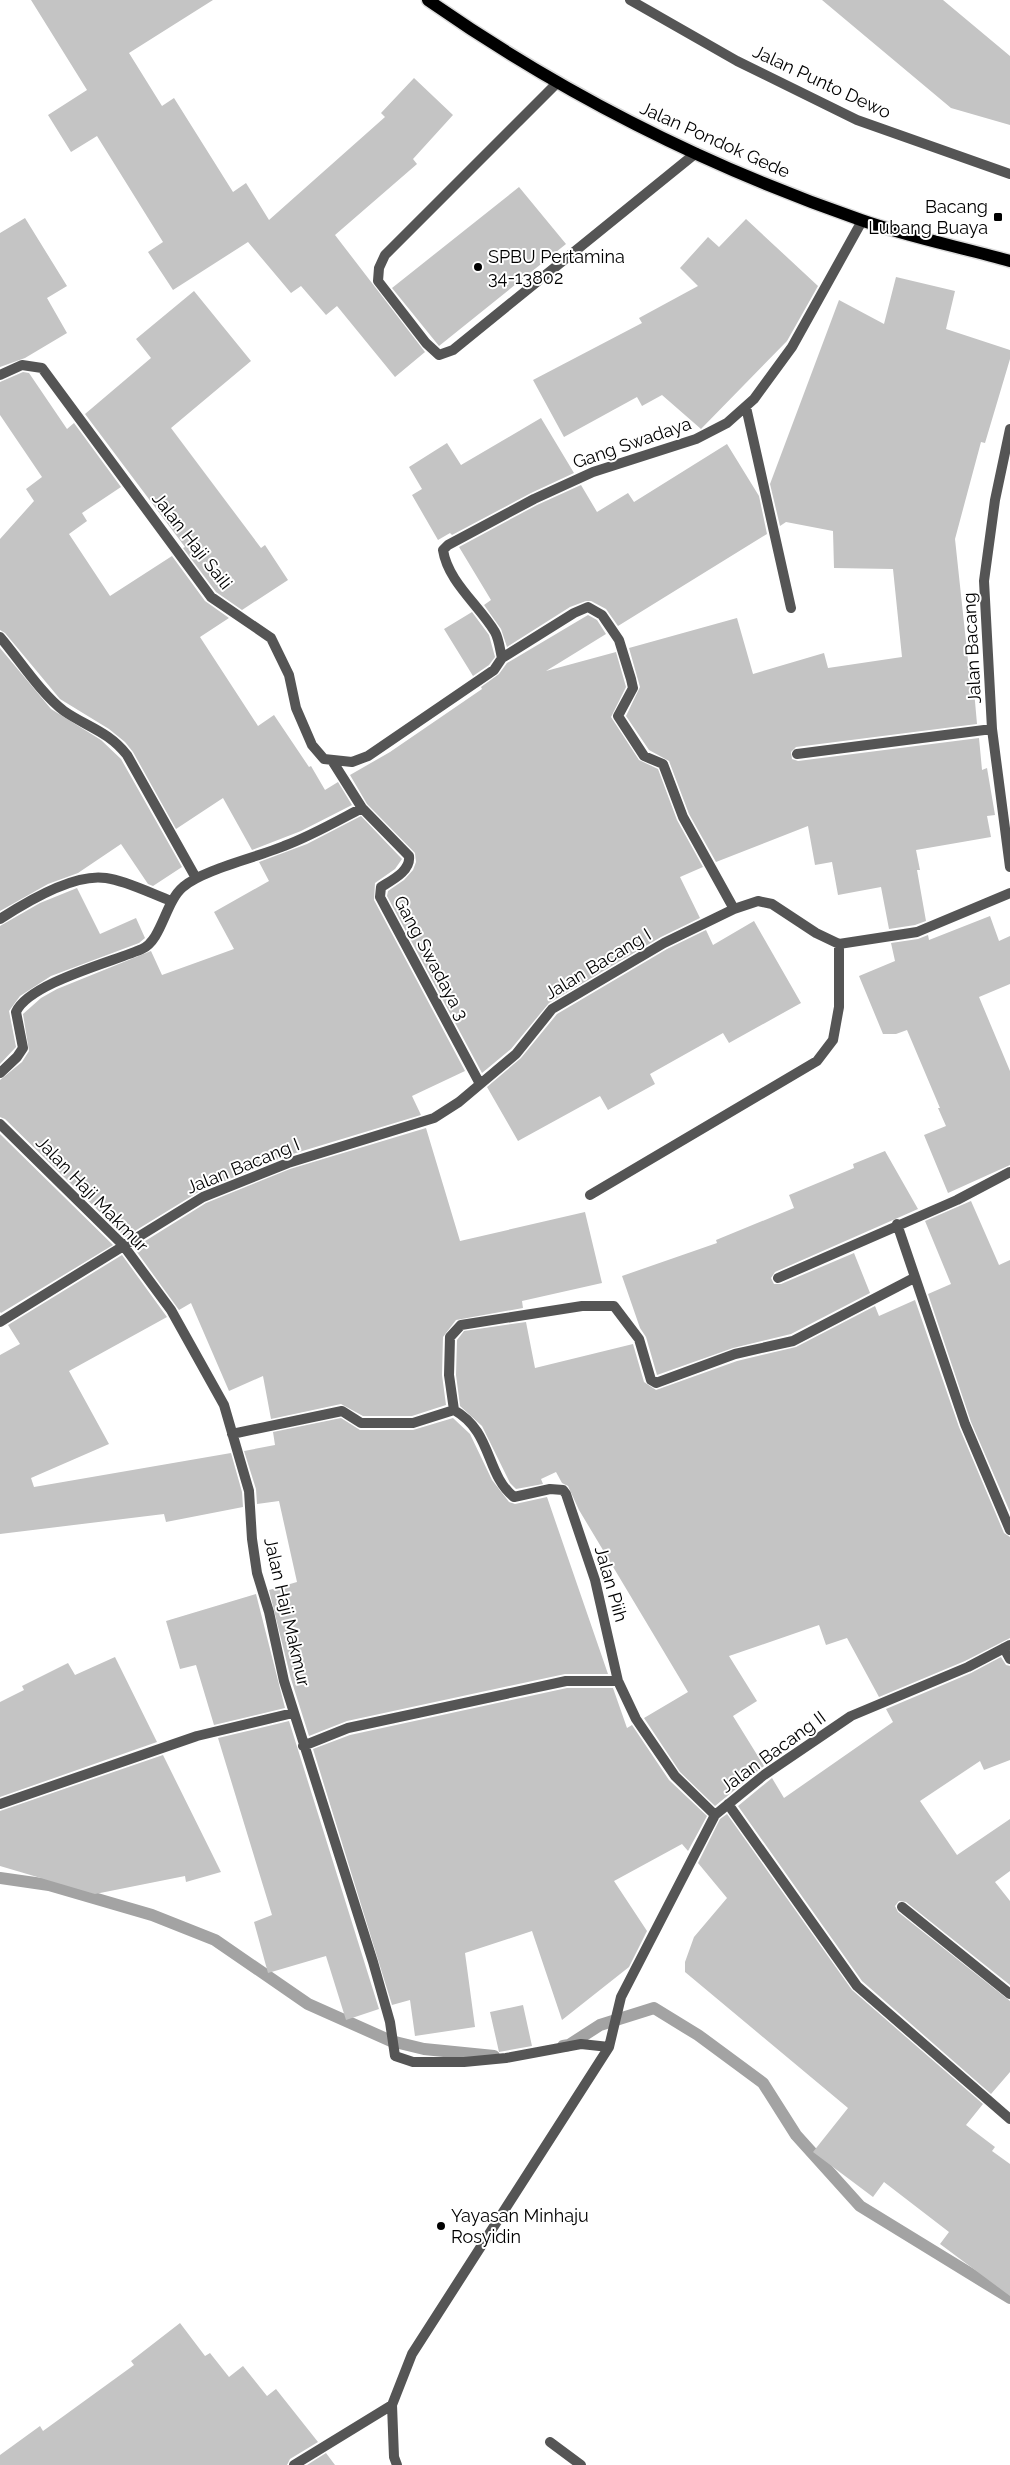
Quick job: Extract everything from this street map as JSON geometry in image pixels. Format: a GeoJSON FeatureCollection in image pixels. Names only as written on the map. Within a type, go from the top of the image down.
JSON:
{"type":"FeatureCollection","features":[{"type":"Feature","properties":{"kind":"main road","name":"Jalan Pondok Gede"},"geometry":{"type":"LineString","coordinates":[[428,0],[558,82],[646,130],[696,154],[862,221],[1010,260]]}},
{"type":"Feature","properties":{"kind":"street","name":"Jalan Punto Dewo"},"geometry":{"type":"LineString","coordinates":[[630,0],[736,61],[857,120],[1010,174]]}},
{"type":"Feature","properties":{"kind":"street"},"geometry":{"type":"LineString","coordinates":[[558,82],[385,255],[379,268],[378,281],[426,343],[439,355],[453,350],[696,154]]}},
{"type":"Feature","properties":{"kind":"street","name":"Gang Swadaya"},"geometry":{"type":"LineString","coordinates":[[502,658],[496,633],[466,595],[444,560],[443,550],[448,545],[534,499],[593,472],[696,439],[727,423],[746,407],[772,377],[792,347],[862,221]]}},
{"type":"Feature","properties":{"kind":"street","name":"Jalan Haji Saili"},"geometry":{"type":"LineString","coordinates":[[0,376],[22,365],[42,368],[211,597],[271,638],[289,676],[296,708],[312,744],[324,759],[333,762]]}},
{"type":"Feature","properties":{"kind":"street"},"geometry":{"type":"LineString","coordinates":[[746,407],[791,608]]}},
{"type":"Feature","properties":{"kind":"street","name":"Jalan Bacang"},"geometry":{"type":"LineString","coordinates":[[1010,429],[995,500],[984,581],[992,729],[1010,867]]}},
{"type":"Feature","properties":{"kind":"street"},"geometry":{"type":"LineString","coordinates":[[333,762],[352,762],[368,756],[494,670],[502,658],[574,613],[588,607],[602,615],[619,640],[632,678],[632,688],[618,716],[644,756],[662,764],[683,817],[734,909]]}},
{"type":"Feature","properties":{"kind":"street"},"geometry":{"type":"LineString","coordinates":[[0,637],[51,699],[63,710],[104,732],[116,742],[126,755],[196,878]]}},
{"type":"Feature","properties":{"kind":"street"},"geometry":{"type":"LineString","coordinates":[[797,754],[992,729]]}},
{"type":"Feature","properties":{"kind":"street","name":"Gang Swadaya 3"},"geometry":{"type":"LineString","coordinates":[[333,762],[362,808],[409,856],[410,862],[406,868],[380,887],[380,897],[480,1084]]}},
{"type":"Feature","properties":{"kind":"street"},"geometry":{"type":"LineString","coordinates":[[0,1073],[17,1057],[23,1048],[16,1012],[19,1004],[37,992],[100,964],[144,948],[157,932],[171,901],[182,887],[196,878],[285,846],[362,808]]}},
{"type":"Feature","properties":{"kind":"street"},"geometry":{"type":"LineString","coordinates":[[0,918],[60,888],[88,877],[107,878],[171,901]]}},
{"type":"Feature","properties":{"kind":"street"},"geometry":{"type":"LineString","coordinates":[[590,1195],[816,1061],[833,1040],[835,1032],[839,1007],[839,944],[917,932],[1010,893]]}},
{"type":"Feature","properties":{"kind":"street","name":"Jalan Bacang I"},"geometry":{"type":"LineString","coordinates":[[0,1322],[203,1197],[288,1163],[434,1118],[459,1102],[516,1054],[552,1009],[664,943],[734,909],[758,901],[772,904],[816,933],[839,944]]}},
{"type":"Feature","properties":{"kind":"street","name":"Jalan Haji Makmur"},"geometry":{"type":"LineString","coordinates":[[0,1124],[123,1245],[172,1310],[214,1382],[224,1405],[249,1491],[252,1539],[258,1573],[293,1713],[390,2022],[395,2056],[413,2062],[464,2062],[506,2058],[581,2044],[610,2042]]}},
{"type":"Feature","properties":{"kind":"street"},"geometry":{"type":"LineString","coordinates":[[778,1278],[897,1224],[957,1200],[1010,1172]]}},
{"type":"Feature","properties":{"kind":"street"},"geometry":{"type":"LineString","coordinates":[[897,1224],[965,1424],[1010,1530]]}},
{"type":"Feature","properties":{"kind":"street"},"geometry":{"type":"LineString","coordinates":[[232,1434],[342,1410],[361,1423],[413,1423],[454,1410],[449,1375],[450,1338],[462,1325],[582,1306],[614,1306],[639,1339],[650,1380],[656,1383],[735,1354],[792,1340],[914,1278]]}},
{"type":"Feature","properties":{"kind":"street","name":"Jalan Piih"},"geometry":{"type":"LineString","coordinates":[[454,1410],[467,1418],[477,1431],[487,1448],[503,1488],[514,1497],[550,1489],[563,1490],[566,1494],[595,1580],[618,1681],[636,1719],[660,1757],[674,1776],[715,1815]]}},
{"type":"Feature","properties":{"kind":"street"},"geometry":{"type":"LineString","coordinates":[[1007,1647],[1010,1659]]}},
{"type":"Feature","properties":{"kind":"street","name":"Jalan Bacang II"},"geometry":{"type":"LineString","coordinates":[[392,2405],[412,2354],[610,2042],[621,1996],[715,1815],[764,1775],[851,1716],[968,1667],[1007,1647]]}},
{"type":"Feature","properties":{"kind":"street"},"geometry":{"type":"LineString","coordinates":[[303,1746],[348,1728],[566,1681],[618,1681]]}},
{"type":"Feature","properties":{"kind":"street"},"geometry":{"type":"LineString","coordinates":[[0,1804],[197,1736],[293,1713]]}},
{"type":"Feature","properties":{"kind":"street"},"geometry":{"type":"LineString","coordinates":[[728,1804],[858,1986],[1010,2119]]}},
{"type":"Feature","properties":{"kind":"street"},"geometry":{"type":"LineString","coordinates":[[902,1906],[1010,1994]]}},
{"type":"Feature","properties":{"kind":"street"},"geometry":{"type":"LineString","coordinates":[[294,2465],[392,2405],[394,2457],[397,2465]]}},
{"type":"Feature","properties":{"kind":"street"},"geometry":{"type":"LineString","coordinates":[[550,2442],[582,2465]]}},
{"type":"Feature","properties":{"kind":"building"},"geometry":{"type":"Polygon","coordinates":[[[31,0],[213,0],[129,53],[162,106],[174,98],[233,192],[246,183],[269,220],[385,117],[381,113],[414,78],[453,115],[413,159],[417,164],[335,235],[425,352],[395,377],[337,306],[326,315],[301,286],[291,293],[248,242],[173,290],[148,252],[163,242],[97,136],[71,152],[48,115],[87,90],[31,0]]]}},
{"type":"Feature","properties":{"kind":"building"},"geometry":{"type":"Polygon","coordinates":[[[822,0],[943,0],[1010,56],[1010,125],[951,108],[822,0]]]}},
{"type":"Feature","properties":{"kind":"building","name":"SPBU Pertamina 34-13802"},"geometry":{"type":"Polygon","coordinates":[[[519,187],[566,244],[439,346],[392,288],[519,187]]]}},
{"type":"Feature","properties":{"kind":"building"},"geometry":{"type":"Polygon","coordinates":[[[25,218],[67,286],[47,298],[67,333],[25,358],[0,367],[0,233],[25,218]]]}},
{"type":"Feature","properties":{"kind":"building"},"geometry":{"type":"Polygon","coordinates":[[[746,219],[818,286],[787,341],[701,429],[662,395],[642,406],[637,397],[564,437],[533,380],[642,323],[639,318],[698,286],[680,268],[708,237],[719,247],[746,219]]]}},
{"type":"Feature","properties":{"kind":"building"},"geometry":{"type":"Polygon","coordinates":[[[896,277],[955,291],[946,329],[1010,350],[1010,359],[985,443],[981,442],[955,539],[970,679],[973,679],[977,724],[796,747],[791,752],[792,759],[798,761],[979,738],[982,770],[987,768],[995,815],[987,816],[991,837],[916,850],[920,870],[917,870],[926,921],[915,925],[889,929],[881,887],[838,895],[832,862],[815,865],[808,826],[716,862],[689,814],[669,761],[649,750],[626,716],[640,687],[629,648],[737,618],[753,674],[824,653],[828,668],[902,657],[893,569],[834,568],[833,531],[786,522],[780,526],[770,484],[839,300],[884,324],[896,277]]]}},
{"type":"Feature","properties":{"kind":"building"},"geometry":{"type":"Polygon","coordinates":[[[194,291],[251,361],[171,428],[261,548],[265,545],[288,580],[242,610],[216,592],[183,548],[185,547],[85,414],[151,358],[136,339],[194,291]]]}},
{"type":"Feature","properties":{"kind":"building"},"geometry":{"type":"Polygon","coordinates":[[[23,372],[29,373],[67,429],[74,423],[121,487],[82,513],[87,521],[69,534],[110,596],[172,556],[205,601],[229,618],[200,637],[258,726],[274,715],[309,767],[311,766],[325,790],[338,782],[352,805],[301,831],[252,850],[223,798],[176,829],[133,752],[125,742],[109,729],[60,699],[5,633],[0,630],[0,539],[34,501],[26,489],[42,477],[0,415],[0,382],[23,372]]]}},
{"type":"Feature","properties":{"kind":"building"},"geometry":{"type":"Polygon","coordinates":[[[541,418],[574,473],[531,493],[452,535],[450,533],[438,540],[412,495],[422,489],[409,467],[447,443],[461,465],[541,418]]]}},
{"type":"Feature","properties":{"kind":"building"},"geometry":{"type":"Polygon","coordinates":[[[727,444],[759,496],[767,534],[618,626],[606,609],[591,601],[586,601],[570,607],[507,647],[501,629],[484,605],[491,600],[459,547],[537,505],[581,485],[597,512],[628,493],[634,502],[727,444]]]}},
{"type":"Feature","properties":{"kind":"building"},"geometry":{"type":"Polygon","coordinates":[[[472,612],[489,635],[495,657],[489,665],[473,676],[444,629],[472,612]]]}},
{"type":"Feature","properties":{"kind":"building"},"geometry":{"type":"Polygon","coordinates":[[[588,615],[597,620],[606,634],[546,671],[616,652],[626,687],[611,717],[639,760],[658,769],[677,820],[703,867],[680,877],[700,918],[661,937],[549,1003],[511,1049],[482,1073],[387,896],[388,891],[404,880],[413,870],[416,862],[415,853],[367,804],[350,775],[390,752],[482,689],[481,687],[499,674],[507,663],[588,615]]]}},
{"type":"Feature","properties":{"kind":"building"},"geometry":{"type":"Polygon","coordinates":[[[0,648],[51,709],[101,740],[121,759],[182,867],[153,886],[148,884],[121,844],[78,873],[48,884],[0,911],[0,648]]]}},
{"type":"Feature","properties":{"kind":"building"},"geometry":{"type":"Polygon","coordinates":[[[361,816],[402,859],[395,869],[375,883],[374,900],[465,1071],[412,1096],[421,1115],[286,1156],[200,1191],[125,1237],[5,1119],[0,1117],[0,1080],[22,1062],[29,1051],[23,1014],[41,998],[57,989],[151,951],[162,975],[234,949],[214,912],[269,881],[259,862],[307,844],[361,816]]]}},
{"type":"Feature","properties":{"kind":"building"},"geometry":{"type":"Polygon","coordinates":[[[77,888],[100,934],[136,918],[145,938],[139,943],[51,976],[20,996],[9,1011],[16,1047],[0,1064],[0,926],[40,903],[77,888]]]}},
{"type":"Feature","properties":{"kind":"building"},"geometry":{"type":"Polygon","coordinates":[[[990,916],[999,941],[1010,936],[1010,984],[979,997],[1010,1071],[1010,1165],[948,1193],[924,1135],[946,1126],[938,1108],[940,1108],[907,1030],[896,1034],[883,1034],[859,976],[895,961],[891,943],[918,939],[928,935],[929,940],[990,916]]]}},
{"type":"Feature","properties":{"kind":"building"},"geometry":{"type":"Polygon","coordinates":[[[754,921],[801,1003],[729,1043],[723,1033],[650,1074],[655,1084],[608,1110],[600,1096],[518,1141],[487,1087],[521,1058],[557,1014],[667,949],[706,930],[713,945],[754,921]]]}},
{"type":"Feature","properties":{"kind":"building"},"geometry":{"type":"Polygon","coordinates":[[[426,1128],[460,1241],[585,1212],[602,1283],[522,1301],[523,1308],[456,1320],[443,1337],[442,1375],[446,1405],[412,1416],[363,1416],[341,1404],[271,1419],[263,1376],[229,1391],[191,1303],[179,1310],[134,1248],[206,1203],[290,1169],[426,1128]]]}},
{"type":"Feature","properties":{"kind":"building"},"geometry":{"type":"Polygon","coordinates":[[[0,1134],[113,1245],[1,1313],[0,1312],[0,1134]]]}},
{"type":"Feature","properties":{"kind":"building"},"geometry":{"type":"Polygon","coordinates":[[[885,1151],[918,1209],[775,1272],[771,1278],[774,1284],[781,1284],[854,1253],[870,1293],[791,1334],[733,1348],[657,1375],[646,1337],[640,1328],[622,1276],[717,1243],[716,1240],[794,1208],[789,1195],[854,1168],[853,1164],[885,1151]]]}},
{"type":"Feature","properties":{"kind":"building"},"geometry":{"type":"Polygon","coordinates":[[[971,1201],[999,1265],[1010,1260],[1010,1512],[971,1422],[928,1294],[951,1284],[925,1221],[971,1201]]]}},
{"type":"Feature","properties":{"kind":"building"},"geometry":{"type":"Polygon","coordinates":[[[122,1255],[167,1317],[69,1371],[109,1444],[31,1478],[34,1487],[231,1453],[242,1492],[243,1507],[166,1522],[164,1514],[0,1534],[0,1355],[20,1344],[8,1325],[122,1255]]]}},
{"type":"Feature","properties":{"kind":"building"},"geometry":{"type":"Polygon","coordinates":[[[915,1300],[959,1427],[1004,1533],[1010,1537],[1010,1638],[965,1661],[879,1697],[847,1638],[826,1645],[819,1625],[729,1656],[757,1701],[733,1716],[764,1766],[715,1806],[680,1772],[644,1718],[688,1692],[579,1510],[568,1486],[562,1483],[556,1472],[541,1479],[543,1484],[516,1489],[510,1483],[482,1426],[460,1406],[456,1375],[457,1340],[464,1331],[526,1322],[535,1368],[633,1344],[644,1382],[656,1390],[737,1361],[796,1347],[875,1306],[879,1316],[915,1300]]]}},
{"type":"Feature","properties":{"kind":"building"},"geometry":{"type":"Polygon","coordinates":[[[341,1418],[360,1430],[413,1430],[453,1418],[470,1434],[492,1480],[509,1502],[515,1504],[547,1497],[608,1674],[565,1674],[347,1721],[309,1736],[291,1679],[269,1590],[297,1582],[279,1501],[257,1504],[256,1489],[244,1451],[275,1445],[273,1432],[341,1418]]]}},
{"type":"Feature","properties":{"kind":"building"},"geometry":{"type":"Polygon","coordinates":[[[256,1594],[285,1708],[214,1725],[196,1665],[180,1669],[166,1621],[256,1594]]]}},
{"type":"Feature","properties":{"kind":"building"},"geometry":{"type":"Polygon","coordinates":[[[115,1657],[157,1742],[0,1797],[0,1702],[24,1690],[22,1686],[68,1663],[75,1675],[115,1657]]]}},
{"type":"Feature","properties":{"kind":"building"},"geometry":{"type":"Polygon","coordinates":[[[1001,1657],[1006,1665],[1010,1666],[1010,1760],[984,1770],[980,1761],[920,1801],[957,1855],[1010,1819],[1010,1871],[995,1882],[1010,1901],[1010,1985],[906,1902],[899,1901],[895,1906],[898,1912],[1010,2001],[1010,2072],[991,2094],[862,1981],[738,1806],[772,1778],[784,1798],[893,1722],[886,1709],[971,1673],[1001,1657]]]}},
{"type":"Feature","properties":{"kind":"building"},"geometry":{"type":"Polygon","coordinates":[[[567,1688],[613,1688],[627,1728],[632,1725],[669,1780],[707,1816],[688,1851],[682,1844],[614,1881],[647,1931],[629,1967],[562,2020],[532,1931],[465,1953],[475,2027],[415,2036],[410,2000],[392,2005],[313,1749],[350,1735],[567,1688]]]}},
{"type":"Feature","properties":{"kind":"building"},"geometry":{"type":"Polygon","coordinates":[[[289,1721],[379,2009],[346,2020],[326,1956],[268,1973],[254,1922],[272,1915],[218,1738],[289,1721]]]}},
{"type":"Feature","properties":{"kind":"building"},"geometry":{"type":"Polygon","coordinates":[[[163,1755],[221,1872],[186,1882],[185,1876],[95,1894],[0,1866],[0,1811],[163,1755]]]}},
{"type":"Feature","properties":{"kind":"building"},"geometry":{"type":"Polygon","coordinates":[[[727,1814],[852,1990],[983,2104],[966,2125],[995,2147],[992,2151],[1010,2164],[1010,2296],[940,2244],[949,2232],[884,2182],[873,2197],[813,2152],[848,2108],[685,1972],[685,1962],[694,1937],[727,1898],[698,1863],[720,1819],[727,1814]]]}},
{"type":"Feature","properties":{"kind":"building"},"geometry":{"type":"Polygon","coordinates":[[[523,2005],[532,2046],[499,2052],[490,2012],[523,2005]]]}},
{"type":"Feature","properties":{"kind":"building"},"geometry":{"type":"Polygon","coordinates":[[[180,2323],[205,2356],[210,2353],[229,2377],[243,2366],[267,2396],[276,2389],[318,2442],[290,2459],[287,2465],[0,2465],[0,2455],[40,2426],[43,2431],[134,2365],[131,2361],[180,2323]]]}},
{"type":"Feature","properties":{"kind":"building"},"geometry":{"type":"Polygon","coordinates":[[[326,2453],[335,2465],[307,2465],[326,2453]]]}},
{"type":"Feature","properties":{"kind":"waterway"},"geometry":{"type":"LineString","coordinates":[[0,1878],[49,1885],[152,1915],[215,1940],[308,2004],[391,2041],[424,2049],[494,2056]]}},
{"type":"Feature","properties":{"kind":"waterway"},"geometry":{"type":"LineString","coordinates":[[563,2046],[569,2045],[600,2025],[654,2008],[698,2035],[763,2083],[796,2135],[860,2206],[1010,2298]]}},
{"type":"Feature","properties":{"kind":"place","name":"Bacang Lubang Buaya"},"geometry":{"type":"Point","coordinates":[998,217]}},
{"type":"Feature","properties":{"kind":"place","name":"SPBU Pertamina 34-13802"},"geometry":{"type":"Point","coordinates":[478,267]}},
{"type":"Feature","properties":{"kind":"place","name":"Yayasan Minhaju Rosyidin"},"geometry":{"type":"Point","coordinates":[441,2226]}}]}
